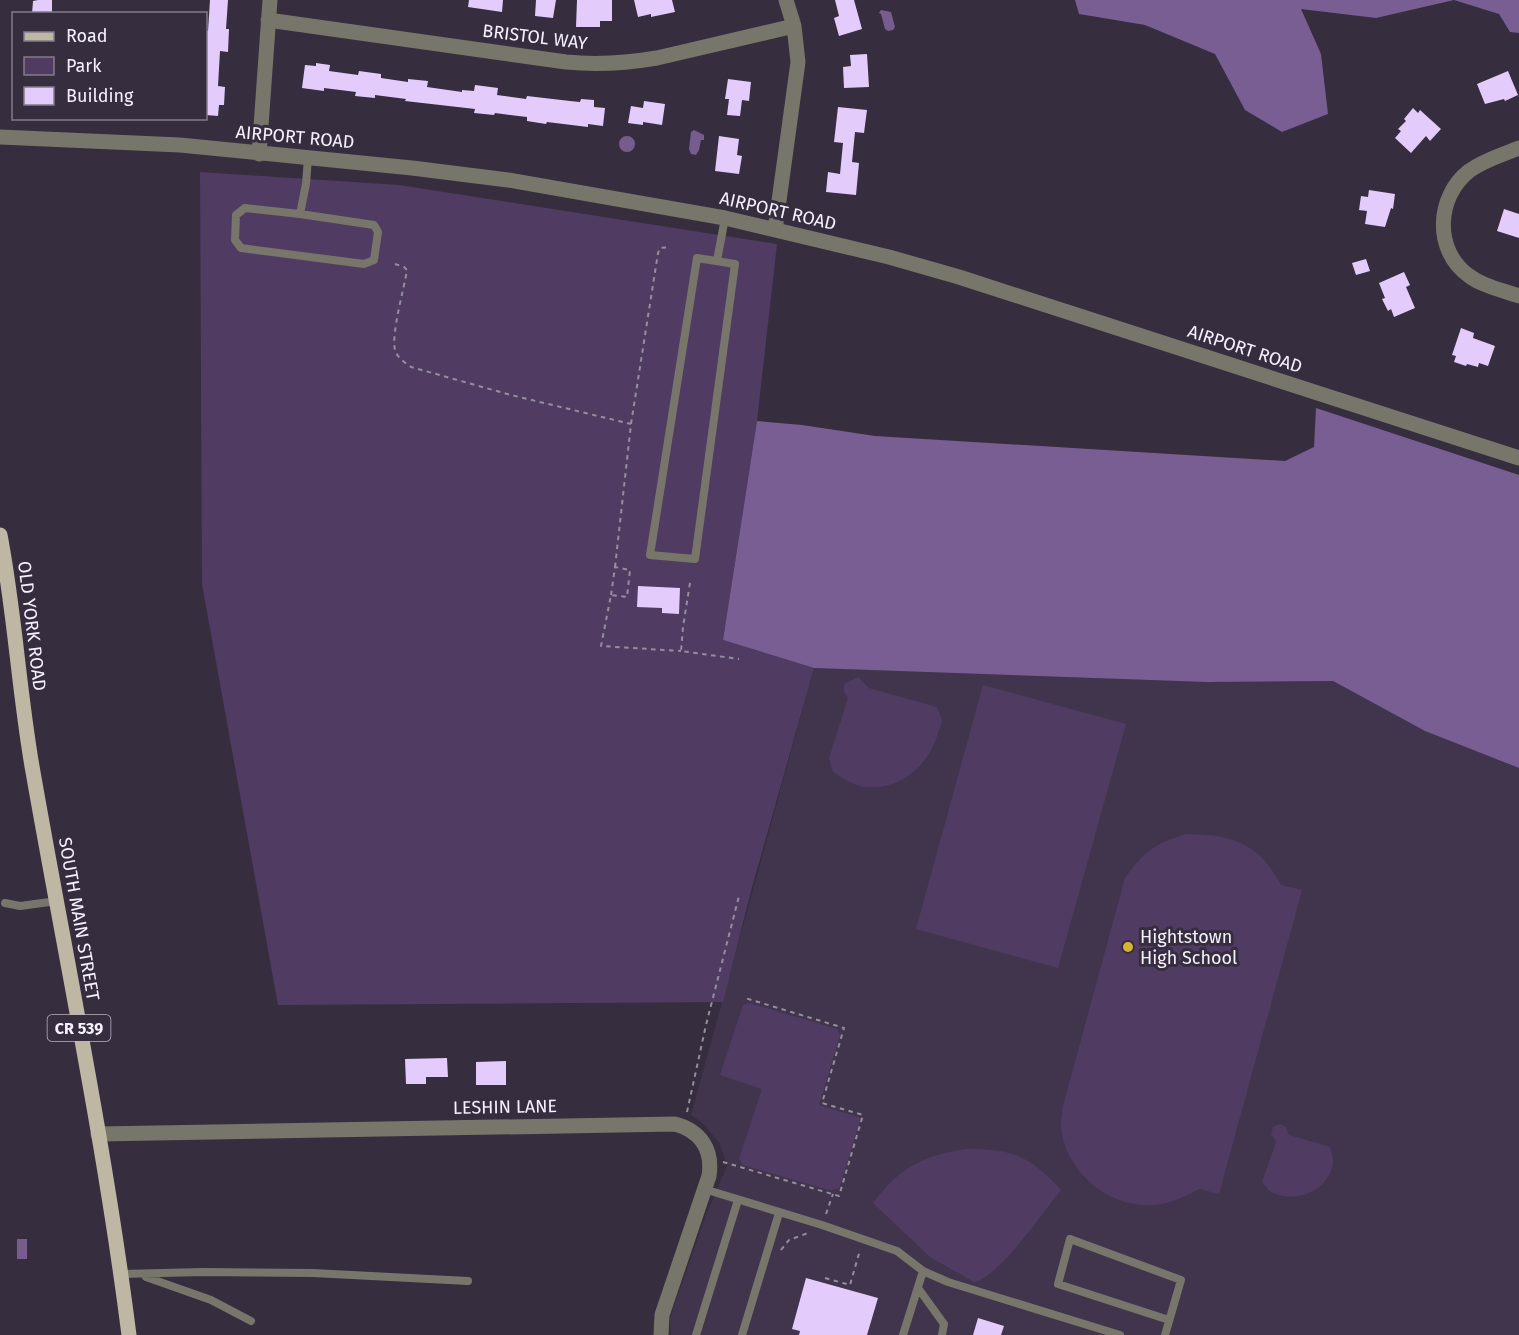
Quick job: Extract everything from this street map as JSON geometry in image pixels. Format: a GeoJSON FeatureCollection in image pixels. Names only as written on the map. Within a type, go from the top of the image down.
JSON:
{"type":"FeatureCollection","features":[{"type":"Feature","properties":{"kind":"main road","name":"OLD YORK ROAD"},"geometry":{"type":"LineString","coordinates":[[0,535],[25,723]]}},
{"type":"Feature","properties":{"kind":"main road","name":"SOUTH MAIN STREET"},"geometry":{"type":"LineString","coordinates":[[25,723],[98,1134],[129,1335]]}},
{"type":"Feature","properties":{"kind":"street"},"geometry":{"type":"LineString","coordinates":[[259,154],[270,0]]}},
{"type":"Feature","properties":{"kind":"street"},"geometry":{"type":"LineString","coordinates":[[775,230],[798,62],[794,26],[786,0]]}},
{"type":"Feature","properties":{"kind":"street","name":"BRISTOL WAY"},"geometry":{"type":"LineString","coordinates":[[268,20],[593,64],[648,59],[794,26]]}},
{"type":"Feature","properties":{"kind":"street","name":"AIRPORT ROAD"},"geometry":{"type":"LineString","coordinates":[[0,137],[128,142],[401,167],[508,180],[725,218],[889,257],[960,278],[1519,458]]}},
{"type":"Feature","properties":{"kind":"street"},"geometry":{"type":"LineString","coordinates":[[1519,148],[1480,164],[1463,177],[1450,194],[1443,220],[1445,242],[1462,271],[1478,281],[1519,296]]}},
{"type":"Feature","properties":{"kind":"street","name":"LESHIN LANE"},"geometry":{"type":"LineString","coordinates":[[98,1134],[675,1124],[695,1132],[709,1152],[711,1164],[662,1315],[660,1335]]}},
{"type":"Feature","properties":{"kind":"lane"},"geometry":{"type":"LineString","coordinates":[[300,214],[308,159]]}},
{"type":"Feature","properties":{"kind":"lane"},"geometry":{"type":"LineString","coordinates":[[245,208],[300,214],[374,225],[378,232],[374,260],[364,264],[241,248],[235,240],[236,215],[245,208]]}},
{"type":"Feature","properties":{"kind":"lane"},"geometry":{"type":"LineString","coordinates":[[717,261],[725,218]]}},
{"type":"Feature","properties":{"kind":"lane"},"geometry":{"type":"LineString","coordinates":[[697,258],[717,261],[735,264],[695,559],[650,555],[697,258]]}},
{"type":"Feature","properties":{"kind":"lane"},"geometry":{"type":"LineString","coordinates":[[5,903],[20,906],[57,901]]}},
{"type":"Feature","properties":{"kind":"lane"},"geometry":{"type":"LineString","coordinates":[[704,1189],[822,1225],[897,1251],[923,1271],[948,1282],[1120,1335]]}},
{"type":"Feature","properties":{"kind":"lane"},"geometry":{"type":"LineString","coordinates":[[696,1335],[738,1200]]}},
{"type":"Feature","properties":{"kind":"lane"},"geometry":{"type":"LineString","coordinates":[[742,1335],[779,1213]]}},
{"type":"Feature","properties":{"kind":"lane"},"geometry":{"type":"LineString","coordinates":[[1165,1335],[1181,1280],[1070,1239],[1058,1284],[1169,1320]]}},
{"type":"Feature","properties":{"kind":"lane"},"geometry":{"type":"LineString","coordinates":[[903,1335],[923,1271]]}},
{"type":"Feature","properties":{"kind":"lane"},"geometry":{"type":"LineString","coordinates":[[121,1274],[314,1273],[468,1281]]}},
{"type":"Feature","properties":{"kind":"lane"},"geometry":{"type":"LineString","coordinates":[[140,1274],[212,1300],[251,1321]]}},
{"type":"Feature","properties":{"kind":"lane"},"geometry":{"type":"LineString","coordinates":[[918,1288],[944,1324],[942,1335]]}},
{"type":"Feature","properties":{"kind":"path"},"geometry":{"type":"LineString","coordinates":[[670,247],[660,248],[658,252],[631,424],[611,595],[601,646],[681,651],[739,659]]}},
{"type":"Feature","properties":{"kind":"path"},"geometry":{"type":"LineString","coordinates":[[395,264],[407,270],[395,336],[395,348],[403,361],[411,367],[511,395],[631,424]]}},
{"type":"Feature","properties":{"kind":"path"},"geometry":{"type":"LineString","coordinates":[[611,595],[627,597],[630,570],[615,567]]}},
{"type":"Feature","properties":{"kind":"path"},"geometry":{"type":"LineString","coordinates":[[681,651],[690,583]]}},
{"type":"Feature","properties":{"kind":"path"},"geometry":{"type":"LineString","coordinates":[[686,1115],[739,896]]}},
{"type":"Feature","properties":{"kind":"path"},"geometry":{"type":"LineString","coordinates":[[723,1162],[839,1196],[862,1115],[822,1103],[844,1028],[745,998]]}},
{"type":"Feature","properties":{"kind":"path"},"geometry":{"type":"LineString","coordinates":[[825,1216],[834,1194]]}},
{"type":"Feature","properties":{"kind":"path"},"geometry":{"type":"LineString","coordinates":[[779,1252],[789,1240],[809,1233]]}},
{"type":"Feature","properties":{"kind":"path"},"geometry":{"type":"LineString","coordinates":[[825,1278],[850,1285],[861,1248]]}},
{"type":"Feature","properties":{"kind":"shaded area"},"geometry":{"type":"Polygon","coordinates":[[[1075,0],[1454,0],[1376,18],[1301,9],[1321,54],[1328,114],[1282,132],[1245,110],[1215,54],[1145,25],[1079,14],[1075,0]]]}},
{"type":"Feature","properties":{"kind":"shaded area"},"geometry":{"type":"Polygon","coordinates":[[[1454,0],[1519,0],[1519,33],[1510,32],[1499,14],[1454,0]]]}},
{"type":"Feature","properties":{"kind":"shaded area"},"geometry":{"type":"Polygon","coordinates":[[[881,10],[891,12],[895,27],[893,30],[885,29],[879,13],[881,10]]]}},
{"type":"Feature","properties":{"kind":"shaded area"},"geometry":{"type":"Polygon","coordinates":[[[694,130],[704,135],[704,140],[701,140],[696,155],[691,154],[689,149],[691,132],[694,130]]]}},
{"type":"Feature","properties":{"kind":"shaded area"},"geometry":{"type":"Polygon","coordinates":[[[627,136],[635,144],[627,152],[619,144],[627,136]]]}},
{"type":"Feature","properties":{"kind":"shaded area"},"geometry":{"type":"Polygon","coordinates":[[[1316,408],[1519,475],[1519,768],[1425,731],[1333,681],[1206,682],[814,668],[723,640],[757,421],[875,436],[1285,461],[1314,447],[1316,408]]]}},
{"type":"Feature","properties":{"kind":"shaded area","name":"Hightstown High School"},"geometry":{"type":"Polygon","coordinates":[[[814,668],[1206,682],[1333,681],[1425,731],[1519,768],[1519,1335],[671,1335],[670,1318],[706,1215],[727,1166],[720,1144],[704,1124],[691,1115],[814,668]]]}},
{"type":"Feature","properties":{"kind":"shaded area"},"geometry":{"type":"Polygon","coordinates":[[[17,1239],[27,1239],[27,1259],[17,1259],[17,1239]]]}},
{"type":"Feature","properties":{"kind":"green space"},"geometry":{"type":"Polygon","coordinates":[[[200,172],[399,185],[777,244],[757,421],[723,640],[814,668],[751,891],[723,1002],[278,1005],[202,584],[200,172]]]}},
{"type":"Feature","properties":{"kind":"green space"},"geometry":{"type":"Polygon","coordinates":[[[858,677],[869,688],[937,707],[942,718],[934,745],[928,755],[912,773],[902,780],[879,787],[866,787],[833,772],[829,758],[848,698],[844,691],[844,684],[858,677]]]}},
{"type":"Feature","properties":{"kind":"green space"},"geometry":{"type":"Polygon","coordinates":[[[983,685],[1126,724],[1058,968],[916,929],[983,685]]]}},
{"type":"Feature","properties":{"kind":"green space"},"geometry":{"type":"Polygon","coordinates":[[[1186,834],[1217,836],[1242,844],[1263,859],[1281,885],[1302,890],[1219,1194],[1199,1189],[1167,1203],[1138,1205],[1106,1194],[1080,1172],[1064,1142],[1061,1125],[1063,1106],[1125,878],[1138,861],[1151,850],[1166,841],[1186,834]]]}},
{"type":"Feature","properties":{"kind":"green space"},"geometry":{"type":"Polygon","coordinates":[[[749,1003],[837,1029],[840,1035],[819,1105],[861,1118],[839,1189],[829,1190],[743,1165],[739,1159],[762,1089],[720,1075],[743,1005],[749,1003]]]}},
{"type":"Feature","properties":{"kind":"green space"},"geometry":{"type":"Polygon","coordinates":[[[1280,1124],[1286,1127],[1289,1135],[1330,1147],[1333,1161],[1326,1180],[1319,1187],[1301,1196],[1281,1196],[1271,1192],[1262,1182],[1276,1142],[1271,1134],[1273,1127],[1280,1124]]]}},
{"type":"Feature","properties":{"kind":"green space"},"geometry":{"type":"Polygon","coordinates":[[[966,1149],[996,1150],[1019,1156],[1039,1169],[1061,1190],[1008,1257],[984,1278],[974,1282],[930,1257],[873,1203],[893,1180],[913,1165],[937,1155],[966,1149]]]}},
{"type":"Feature","properties":{"kind":"building"},"geometry":{"type":"Polygon","coordinates":[[[52,0],[52,12],[32,12],[33,1],[52,0]]]}},
{"type":"Feature","properties":{"kind":"building"},"geometry":{"type":"Polygon","coordinates":[[[210,0],[228,0],[226,29],[229,29],[228,52],[220,51],[218,86],[225,87],[224,105],[219,105],[218,116],[207,115],[210,0]]]}},
{"type":"Feature","properties":{"kind":"building"},"geometry":{"type":"Polygon","coordinates":[[[469,0],[503,0],[502,12],[468,7],[469,0]]]}},
{"type":"Feature","properties":{"kind":"building"},"geometry":{"type":"Polygon","coordinates":[[[536,0],[556,0],[553,18],[535,16],[536,0]]]}},
{"type":"Feature","properties":{"kind":"building"},"geometry":{"type":"Polygon","coordinates":[[[577,0],[612,0],[612,21],[600,21],[600,27],[576,27],[577,0]]]}},
{"type":"Feature","properties":{"kind":"building"},"geometry":{"type":"Polygon","coordinates":[[[634,0],[672,0],[675,12],[638,17],[634,0]]]}},
{"type":"Feature","properties":{"kind":"building"},"geometry":{"type":"Polygon","coordinates":[[[835,0],[854,0],[862,29],[839,36],[834,18],[839,16],[835,0]]]}},
{"type":"Feature","properties":{"kind":"building"},"geometry":{"type":"Polygon","coordinates":[[[867,54],[869,87],[844,88],[843,67],[851,66],[850,55],[867,54]]]}},
{"type":"Feature","properties":{"kind":"building"},"geometry":{"type":"Polygon","coordinates":[[[316,63],[330,65],[329,71],[358,75],[359,71],[381,74],[381,78],[408,82],[408,79],[428,81],[427,87],[462,92],[462,90],[474,91],[475,85],[498,88],[497,95],[526,99],[527,96],[580,102],[581,99],[594,100],[594,107],[605,108],[603,126],[588,124],[588,127],[547,122],[546,124],[527,121],[527,117],[474,113],[475,109],[375,95],[375,98],[355,96],[356,92],[324,88],[324,91],[302,88],[305,65],[316,66],[316,63]]]}},
{"type":"Feature","properties":{"kind":"building"},"geometry":{"type":"Polygon","coordinates":[[[1508,71],[1518,95],[1505,101],[1504,99],[1485,104],[1477,84],[1508,71]]]}},
{"type":"Feature","properties":{"kind":"building"},"geometry":{"type":"Polygon","coordinates":[[[728,79],[751,82],[749,101],[742,100],[740,116],[727,115],[729,99],[725,99],[728,79]]]}},
{"type":"Feature","properties":{"kind":"building"},"geometry":{"type":"Polygon","coordinates":[[[644,101],[665,104],[662,125],[643,122],[643,125],[628,123],[631,106],[643,108],[644,101]]]}},
{"type":"Feature","properties":{"kind":"building"},"geometry":{"type":"Polygon","coordinates":[[[838,107],[867,110],[864,133],[855,132],[852,162],[859,163],[856,195],[826,192],[828,172],[840,174],[843,143],[834,142],[838,107]]]}},
{"type":"Feature","properties":{"kind":"building"},"geometry":{"type":"Polygon","coordinates":[[[1413,108],[1418,113],[1420,110],[1441,129],[1430,141],[1426,136],[1411,153],[1395,138],[1401,131],[1398,129],[1406,121],[1404,119],[1413,108]]]}},
{"type":"Feature","properties":{"kind":"building"},"geometry":{"type":"Polygon","coordinates":[[[719,136],[739,139],[737,155],[742,156],[739,174],[715,171],[719,136]]]}},
{"type":"Feature","properties":{"kind":"building"},"geometry":{"type":"Polygon","coordinates":[[[1369,190],[1395,194],[1393,209],[1391,208],[1385,227],[1365,224],[1367,211],[1359,210],[1361,196],[1368,197],[1369,190]]]}},
{"type":"Feature","properties":{"kind":"building"},"geometry":{"type":"Polygon","coordinates":[[[1504,209],[1519,214],[1519,238],[1497,231],[1504,209]]]}},
{"type":"Feature","properties":{"kind":"building"},"geometry":{"type":"Polygon","coordinates":[[[1366,259],[1370,271],[1356,275],[1352,263],[1366,259]]]}},
{"type":"Feature","properties":{"kind":"building"},"geometry":{"type":"Polygon","coordinates":[[[1404,272],[1410,285],[1406,287],[1415,308],[1394,317],[1391,309],[1388,311],[1382,299],[1385,298],[1379,283],[1404,272]]]}},
{"type":"Feature","properties":{"kind":"building"},"geometry":{"type":"Polygon","coordinates":[[[1461,328],[1474,333],[1473,338],[1495,346],[1488,366],[1479,363],[1478,367],[1467,364],[1466,366],[1454,362],[1456,356],[1452,355],[1461,328]]]}},
{"type":"Feature","properties":{"kind":"building"},"geometry":{"type":"Polygon","coordinates":[[[638,586],[680,588],[679,614],[662,613],[662,608],[637,607],[638,586]]]}},
{"type":"Feature","properties":{"kind":"building"},"geometry":{"type":"Polygon","coordinates":[[[447,1058],[448,1077],[426,1077],[426,1084],[406,1084],[405,1059],[447,1058]]]}},
{"type":"Feature","properties":{"kind":"building"},"geometry":{"type":"Polygon","coordinates":[[[506,1061],[506,1085],[476,1085],[476,1062],[506,1061]]]}},
{"type":"Feature","properties":{"kind":"building"},"geometry":{"type":"Polygon","coordinates":[[[806,1278],[878,1298],[867,1335],[799,1335],[800,1331],[792,1329],[806,1278]]]}},
{"type":"Feature","properties":{"kind":"building"},"geometry":{"type":"Polygon","coordinates":[[[978,1318],[1004,1326],[1001,1335],[973,1335],[978,1318]]]}},
{"type":"Feature","properties":{"kind":"place","name":"Hightstown High School"},"geometry":{"type":"Point","coordinates":[1128,947]}}]}
